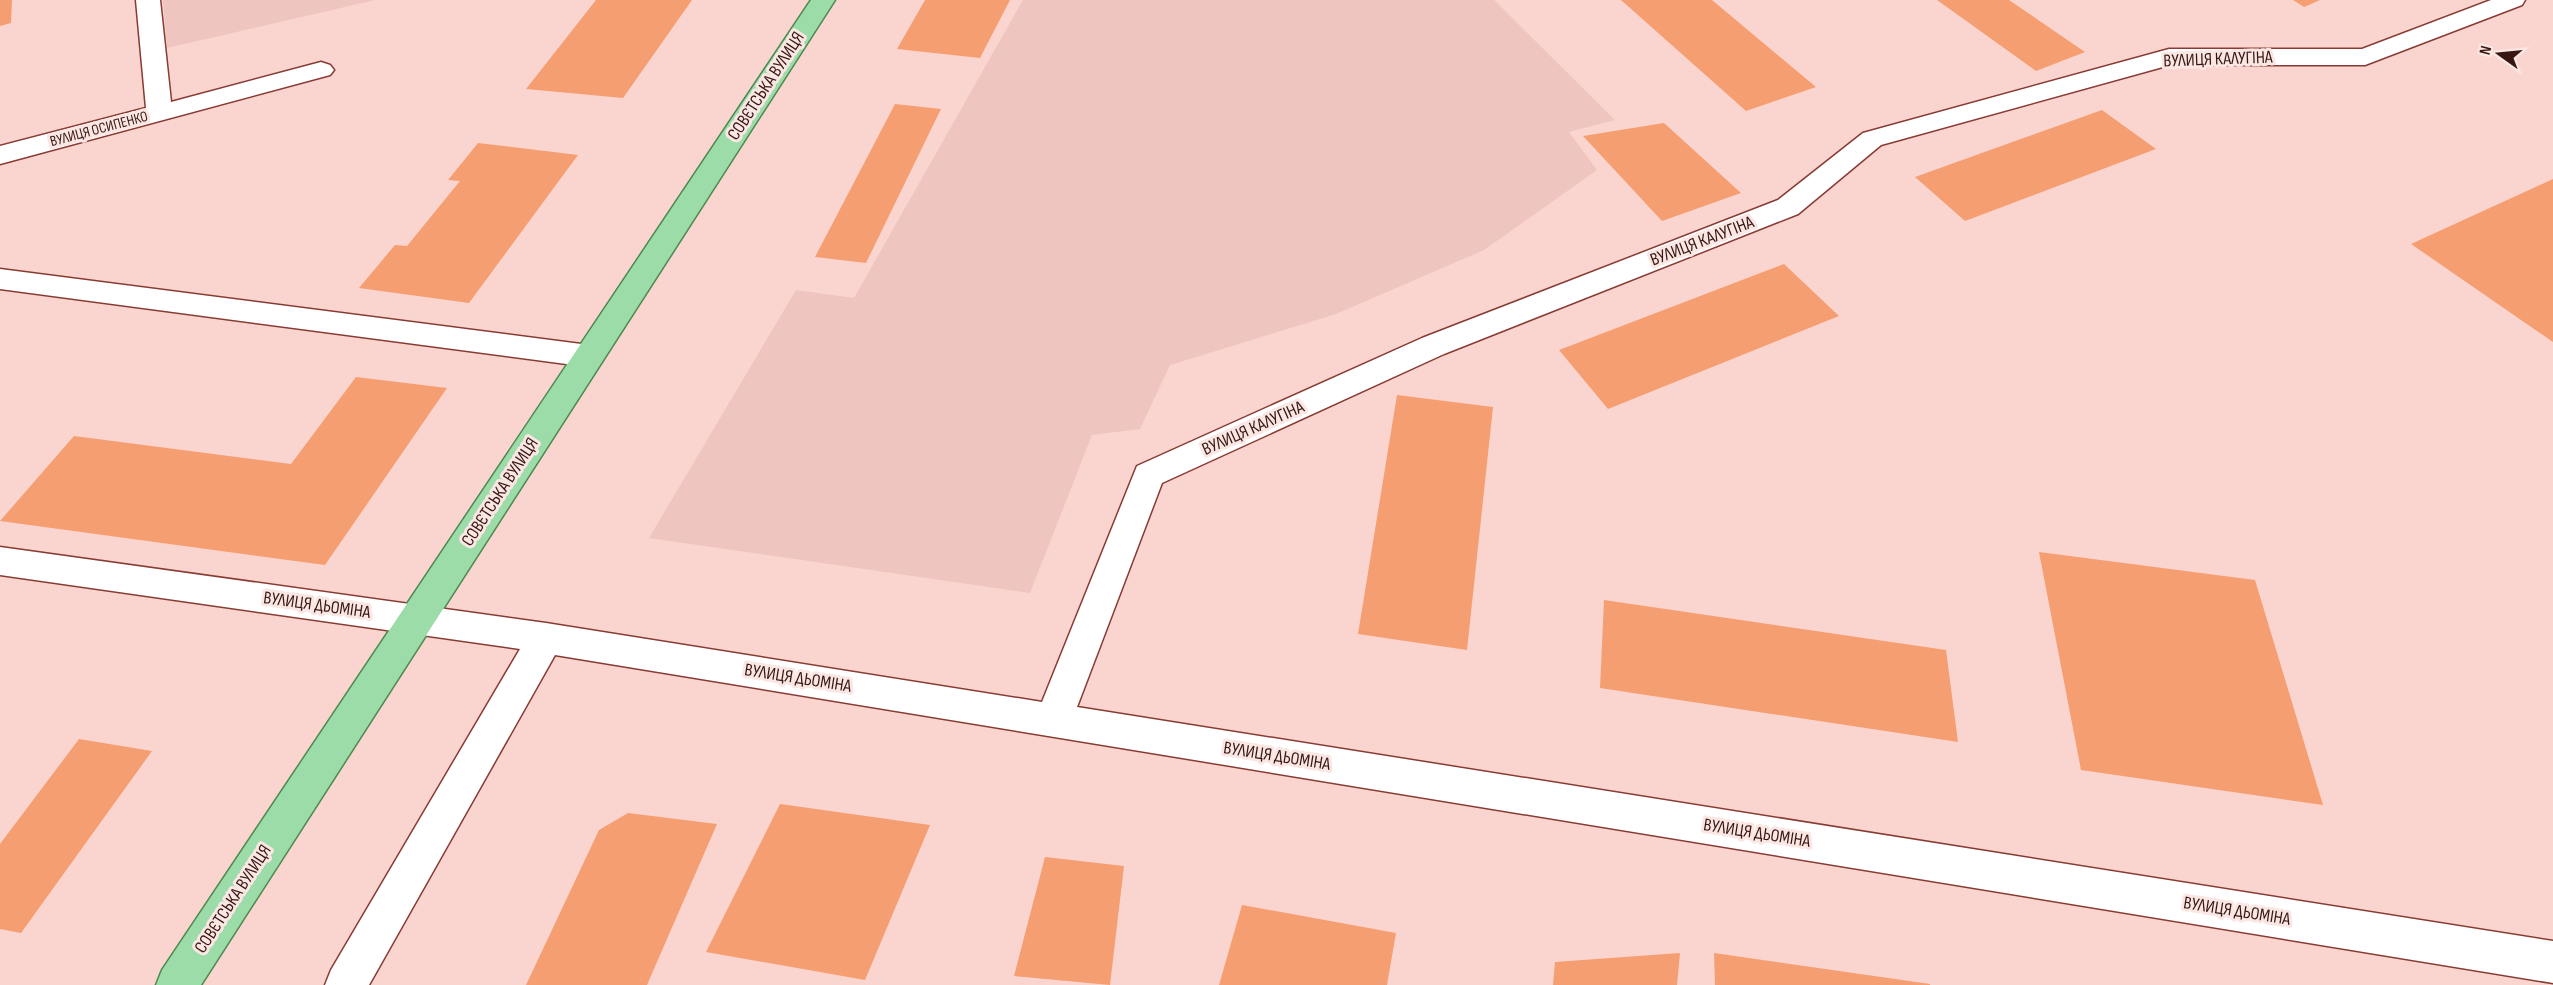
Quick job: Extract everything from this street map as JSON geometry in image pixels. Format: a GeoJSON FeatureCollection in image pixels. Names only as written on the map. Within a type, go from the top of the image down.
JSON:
{"type":"FeatureCollection","features":[{"type":"Feature","properties":{"kind":"main road","name":"СОВЄТСЬКА ВУЛИЦЯ"},"geometry":{"type":"LineString","coordinates":[[177,985],[823,0]]}},
{"type":"Feature","properties":{"kind":"street","name":"ВУЛИЦЯ ОСИПЕНКО"},"geometry":{"type":"LineString","coordinates":[[0,155],[159,113],[148,0]]}},
{"type":"Feature","properties":{"kind":"street","name":"ВУЛИЦЯ КАЛУГІНА"},"geometry":{"type":"LineString","coordinates":[[1053,720],[1149,475],[1433,346],[1788,207],[1872,139],[2169,57],[2365,57],[2513,0]]}},
{"type":"Feature","properties":{"kind":"street"},"geometry":{"type":"LineString","coordinates":[[159,113],[321,70]]}},
{"type":"Feature","properties":{"kind":"street"},"geometry":{"type":"LineString","coordinates":[[0,279],[589,356]]}},
{"type":"Feature","properties":{"kind":"street","name":"ВУЛИЦЯ ДЬОМІНА"},"geometry":{"type":"LineString","coordinates":[[0,561],[546,638],[2553,962]]}},
{"type":"Feature","properties":{"kind":"street"},"geometry":{"type":"LineString","coordinates":[[346,985],[546,638]]}},
{"type":"Feature","properties":{"kind":"shaded area"},"geometry":{"type":"Polygon","coordinates":[[[163,0],[375,0],[167,48],[163,0]]]}},
{"type":"Feature","properties":{"kind":"shaded area"},"geometry":{"type":"Polygon","coordinates":[[[1023,0],[1494,0],[1615,120],[1569,132],[1597,170],[1484,250],[1336,314],[1170,365],[1140,429],[1092,435],[1030,593],[649,538],[796,290],[854,298],[1023,0]]]}},
{"type":"Feature","properties":{"kind":"building"},"geometry":{"type":"Polygon","coordinates":[[[0,0],[12,0],[11,23],[0,26],[0,0]]]}},
{"type":"Feature","properties":{"kind":"building"},"geometry":{"type":"Polygon","coordinates":[[[596,0],[692,0],[623,98],[526,89],[596,0]]]}},
{"type":"Feature","properties":{"kind":"building"},"geometry":{"type":"Polygon","coordinates":[[[925,0],[1010,0],[980,58],[897,49],[925,0]]]}},
{"type":"Feature","properties":{"kind":"building"},"geometry":{"type":"Polygon","coordinates":[[[1621,0],[1712,0],[1816,87],[1746,111],[1621,0]]]}},
{"type":"Feature","properties":{"kind":"building"},"geometry":{"type":"Polygon","coordinates":[[[1937,0],[2009,0],[2085,52],[2036,71],[1937,0]]]}},
{"type":"Feature","properties":{"kind":"building"},"geometry":{"type":"Polygon","coordinates":[[[2293,0],[2320,0],[2304,7],[2293,0]]]}},
{"type":"Feature","properties":{"kind":"building"},"geometry":{"type":"Polygon","coordinates":[[[895,104],[941,109],[866,263],[815,257],[895,104]]]}},
{"type":"Feature","properties":{"kind":"building"},"geometry":{"type":"Polygon","coordinates":[[[2102,110],[2156,149],[1965,221],[1915,177],[2102,110]]]}},
{"type":"Feature","properties":{"kind":"building"},"geometry":{"type":"Polygon","coordinates":[[[1664,123],[1741,193],[1662,221],[1583,136],[1664,123]]]}},
{"type":"Feature","properties":{"kind":"building"},"geometry":{"type":"Polygon","coordinates":[[[478,143],[578,155],[469,303],[359,288],[395,245],[407,246],[460,181],[448,180],[478,143]]]}},
{"type":"Feature","properties":{"kind":"building"},"geometry":{"type":"Polygon","coordinates":[[[2553,179],[2553,342],[2411,244],[2553,179]]]}},
{"type":"Feature","properties":{"kind":"building"},"geometry":{"type":"Polygon","coordinates":[[[1784,264],[1839,316],[1608,409],[1559,350],[1784,264]]]}},
{"type":"Feature","properties":{"kind":"building"},"geometry":{"type":"Polygon","coordinates":[[[356,377],[447,388],[325,565],[0,521],[74,436],[291,464],[356,377]]]}},
{"type":"Feature","properties":{"kind":"building"},"geometry":{"type":"Polygon","coordinates":[[[1397,395],[1493,407],[1467,650],[1358,634],[1397,395]]]}},
{"type":"Feature","properties":{"kind":"building"},"geometry":{"type":"Polygon","coordinates":[[[2039,552],[2255,580],[2323,805],[2081,770],[2039,552]]]}},
{"type":"Feature","properties":{"kind":"building"},"geometry":{"type":"Polygon","coordinates":[[[1604,600],[1946,650],[1958,742],[1600,688],[1604,600]]]}},
{"type":"Feature","properties":{"kind":"building"},"geometry":{"type":"Polygon","coordinates":[[[79,739],[152,751],[21,933],[0,929],[0,844],[79,739]]]}},
{"type":"Feature","properties":{"kind":"building"},"geometry":{"type":"Polygon","coordinates":[[[780,804],[930,825],[865,980],[706,952],[780,804]]]}},
{"type":"Feature","properties":{"kind":"building"},"geometry":{"type":"Polygon","coordinates":[[[628,813],[717,824],[647,985],[526,985],[599,830],[628,813]]]}},
{"type":"Feature","properties":{"kind":"building"},"geometry":{"type":"Polygon","coordinates":[[[1045,857],[1124,866],[1110,985],[1014,976],[1045,857]]]}},
{"type":"Feature","properties":{"kind":"building"},"geometry":{"type":"Polygon","coordinates":[[[1242,905],[1396,933],[1387,985],[1219,985],[1242,905]]]}},
{"type":"Feature","properties":{"kind":"building"},"geometry":{"type":"Polygon","coordinates":[[[1680,953],[1677,985],[1553,985],[1555,962],[1680,953]]]}},
{"type":"Feature","properties":{"kind":"building"},"geometry":{"type":"Polygon","coordinates":[[[1714,953],[1930,984],[1930,985],[1715,985],[1714,953]]]}}]}
